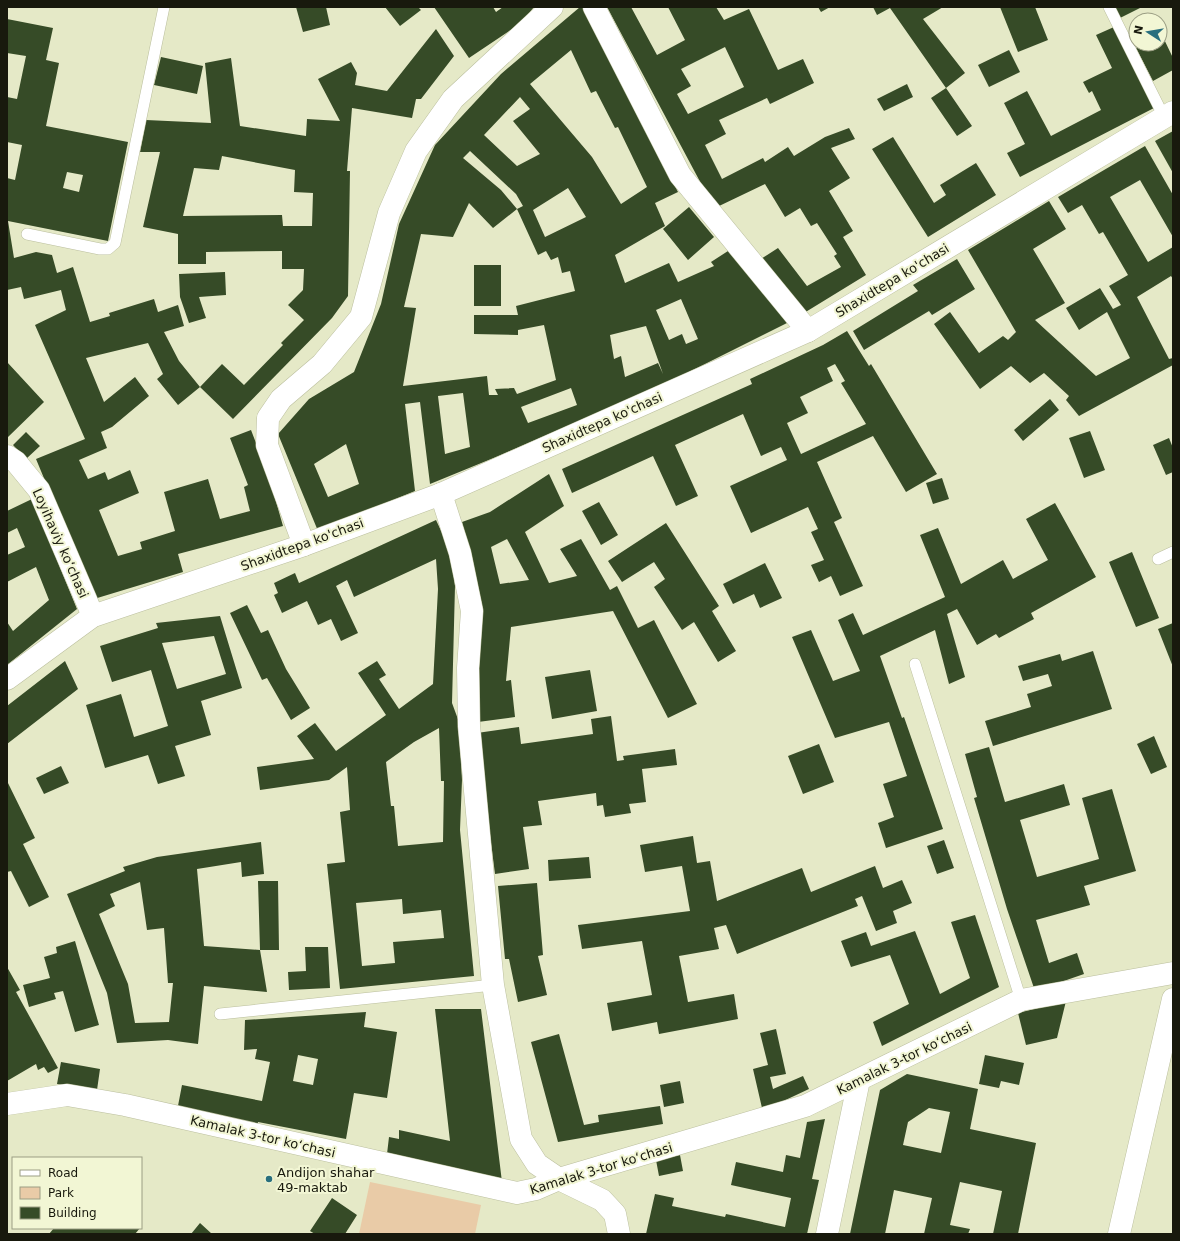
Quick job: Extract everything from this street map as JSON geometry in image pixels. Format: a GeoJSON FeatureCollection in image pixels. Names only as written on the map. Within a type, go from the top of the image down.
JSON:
{"type":"FeatureCollection","features":[{"type":"Feature","properties":{"kind":"street"},"geometry":{"type":"LineString","coordinates":[[304,545],[267,445],[268,418],[281,399],[322,364],[361,317],[389,213],[416,151],[453,99],[552,7]]}},
{"type":"Feature","properties":{"kind":"street"},"geometry":{"type":"LineString","coordinates":[[594,7],[680,175],[808,331]]}},
{"type":"Feature","properties":{"kind":"street","name":"Shaxidtepa ko'chasi"},"geometry":{"type":"LineString","coordinates":[[7,678],[94,616],[304,545],[441,494],[808,331],[1168,114]]}},
{"type":"Feature","properties":{"kind":"street","name":"Loyihaviy koʻchasi"},"geometry":{"type":"LineString","coordinates":[[7,456],[16,462],[39,490],[94,616]]}},
{"type":"Feature","properties":{"kind":"street"},"geometry":{"type":"LineString","coordinates":[[441,494],[460,553],[472,612],[468,668],[469,726],[493,985],[521,1139],[537,1164],[559,1179],[602,1200],[615,1214],[619,1234]]}},
{"type":"Feature","properties":{"kind":"street","name":"Kamalak 3-tor koʻchasi"},"geometry":{"type":"LineString","coordinates":[[7,1104],[67,1095],[125,1105],[517,1193],[536,1189],[559,1179],[806,1106],[1021,1000],[1173,973]]}},
{"type":"Feature","properties":{"kind":"street"},"geometry":{"type":"LineString","coordinates":[[1119,1234],[1173,1000]]}},
{"type":"Feature","properties":{"kind":"street"},"geometry":{"type":"LineString","coordinates":[[827,1234],[859,1080]]}},
{"type":"Feature","properties":{"kind":"lane"},"geometry":{"type":"LineString","coordinates":[[27,234],[100,249],[108,249],[115,243],[164,7]]}},
{"type":"Feature","properties":{"kind":"lane"},"geometry":{"type":"LineString","coordinates":[[1109,7],[1168,114]]}},
{"type":"Feature","properties":{"kind":"lane"},"geometry":{"type":"LineString","coordinates":[[1158,559],[1173,552]]}},
{"type":"Feature","properties":{"kind":"lane"},"geometry":{"type":"LineString","coordinates":[[915,664],[1021,1000]]}},
{"type":"Feature","properties":{"kind":"lane"},"geometry":{"type":"LineString","coordinates":[[220,1014],[493,985]]}},
{"type":"Feature","properties":{"kind":"green space"},"geometry":{"type":"Polygon","coordinates":[[[370,1182],[481,1205],[475,1234],[359,1234],[370,1182]]]}},
{"type":"Feature","properties":{"kind":"building"},"geometry":{"type":"Polygon","coordinates":[[[296,7],[326,7],[330,25],[303,32],[296,7]]]}},
{"type":"Feature","properties":{"kind":"building"},"geometry":{"type":"Polygon","coordinates":[[[385,7],[418,7],[421,10],[400,26],[385,7]]]}},
{"type":"Feature","properties":{"kind":"building"},"geometry":{"type":"Polygon","coordinates":[[[434,7],[493,7],[496,12],[503,7],[534,7],[521,23],[469,58],[434,7]]]}},
{"type":"Feature","properties":{"kind":"building"},"geometry":{"type":"Polygon","coordinates":[[[580,7],[584,7],[678,192],[655,203],[665,226],[615,255],[625,283],[669,263],[678,282],[714,266],[711,262],[728,251],[789,322],[667,383],[430,484],[420,402],[405,404],[415,491],[318,531],[278,434],[309,399],[354,372],[381,304],[399,224],[435,145],[501,74],[580,7]],[[571,50],[530,84],[592,157],[621,204],[647,187],[618,127],[615,128],[596,91],[591,93],[571,50]],[[520,97],[484,135],[517,166],[540,154],[513,121],[530,109],[520,97]],[[470,151],[463,158],[501,190],[517,209],[523,206],[516,194],[470,151]],[[568,188],[533,210],[545,237],[586,217],[568,188]],[[469,203],[453,237],[421,234],[404,307],[416,308],[403,386],[487,376],[489,395],[498,395],[495,389],[514,388],[517,394],[556,380],[544,325],[518,330],[518,335],[474,334],[474,315],[518,315],[516,306],[575,291],[570,271],[562,273],[558,257],[551,260],[546,251],[538,255],[517,209],[493,228],[469,203]],[[681,299],[656,310],[669,340],[682,334],[686,344],[698,339],[681,299]],[[646,326],[610,335],[614,359],[621,356],[625,377],[658,363],[663,374],[646,326]],[[571,388],[521,407],[528,423],[577,405],[571,388]],[[463,393],[438,396],[445,454],[470,447],[463,393]],[[346,444],[314,464],[328,497],[359,484],[346,444]]]}},
{"type":"Feature","properties":{"kind":"building"},"geometry":{"type":"Polygon","coordinates":[[[607,7],[631,7],[657,55],[685,40],[668,7],[716,7],[724,20],[749,9],[778,70],[803,59],[814,83],[770,104],[767,98],[719,120],[726,134],[705,145],[722,179],[763,158],[765,162],[788,147],[794,156],[825,137],[849,128],[855,139],[831,148],[850,178],[829,191],[853,231],[843,237],[866,275],[804,313],[761,259],[778,248],[807,286],[841,267],[834,256],[837,254],[817,223],[811,226],[800,208],[785,217],[765,184],[717,207],[705,191],[607,7]],[[725,47],[681,69],[691,86],[677,94],[688,114],[744,87],[725,47]]]}},
{"type":"Feature","properties":{"kind":"building"},"geometry":{"type":"Polygon","coordinates":[[[818,7],[830,7],[821,12],[818,7]]]}},
{"type":"Feature","properties":{"kind":"building"},"geometry":{"type":"Polygon","coordinates":[[[873,7],[943,7],[923,19],[965,73],[946,88],[890,8],[877,15],[873,7]]]}},
{"type":"Feature","properties":{"kind":"building"},"geometry":{"type":"Polygon","coordinates":[[[1000,7],[1035,7],[1048,40],[1018,52],[1000,7]]]}},
{"type":"Feature","properties":{"kind":"building"},"geometry":{"type":"Polygon","coordinates":[[[1115,7],[1142,7],[1132,12],[1128,12],[1128,14],[1120,18],[1115,7]]]}},
{"type":"Feature","properties":{"kind":"building"},"geometry":{"type":"Polygon","coordinates":[[[7,19],[53,28],[46,60],[59,63],[46,126],[128,142],[108,241],[8,221],[14,258],[36,252],[52,255],[57,273],[73,267],[90,322],[110,316],[109,313],[154,299],[158,312],[178,305],[184,326],[164,332],[179,361],[200,387],[178,405],[157,379],[163,374],[148,343],[86,358],[104,402],[135,377],[149,396],[112,427],[101,432],[107,448],[79,460],[88,479],[105,472],[108,480],[130,470],[139,493],[99,510],[118,556],[142,549],[140,542],[175,531],[164,492],[208,479],[220,519],[250,511],[244,487],[248,485],[230,438],[251,430],[269,477],[283,526],[178,554],[183,572],[94,599],[36,459],[85,439],[35,325],[66,310],[61,290],[24,299],[21,287],[7,290],[7,178],[15,180],[22,145],[7,142],[7,97],[17,99],[26,56],[7,53],[7,19]],[[67,172],[63,188],[79,192],[83,175],[67,172]]]}},
{"type":"Feature","properties":{"kind":"building"},"geometry":{"type":"Polygon","coordinates":[[[1114,27],[1154,108],[1020,177],[1007,153],[1025,144],[1004,103],[1027,91],[1051,136],[1101,110],[1092,91],[1089,93],[1083,82],[1112,68],[1096,35],[1114,27]]]}},
{"type":"Feature","properties":{"kind":"building"},"geometry":{"type":"Polygon","coordinates":[[[436,29],[454,56],[421,99],[416,99],[412,118],[352,108],[347,171],[350,171],[348,296],[332,318],[233,419],[200,387],[222,364],[244,385],[283,345],[281,343],[304,320],[288,305],[303,290],[304,269],[282,269],[282,251],[206,252],[206,264],[178,264],[178,234],[143,227],[160,152],[140,152],[146,120],[211,123],[205,63],[231,58],[240,126],[306,136],[307,119],[340,121],[318,79],[351,62],[357,73],[355,85],[387,91],[436,29]],[[222,156],[219,170],[194,168],[183,216],[282,215],[283,226],[312,226],[313,193],[294,192],[295,170],[222,156]]]}},
{"type":"Feature","properties":{"kind":"building"},"geometry":{"type":"Polygon","coordinates":[[[1168,48],[1173,58],[1173,70],[1153,81],[1138,52],[1168,52],[1168,48]]]}},
{"type":"Feature","properties":{"kind":"building"},"geometry":{"type":"Polygon","coordinates":[[[1009,50],[1020,72],[989,87],[978,65],[1009,50]]]}},
{"type":"Feature","properties":{"kind":"building"},"geometry":{"type":"Polygon","coordinates":[[[161,57],[203,66],[197,94],[154,85],[161,57]]]}},
{"type":"Feature","properties":{"kind":"building"},"geometry":{"type":"Polygon","coordinates":[[[907,84],[913,97],[884,111],[877,99],[907,84]]]}},
{"type":"Feature","properties":{"kind":"building"},"geometry":{"type":"Polygon","coordinates":[[[946,88],[972,126],[957,136],[931,98],[946,88]]]}},
{"type":"Feature","properties":{"kind":"building"},"geometry":{"type":"Polygon","coordinates":[[[1173,131],[1173,173],[1155,141],[1173,131]]]}},
{"type":"Feature","properties":{"kind":"building"},"geometry":{"type":"Polygon","coordinates":[[[893,137],[934,203],[946,195],[940,185],[976,163],[996,195],[928,237],[872,149],[893,137]]]}},
{"type":"Feature","properties":{"kind":"building"},"geometry":{"type":"Polygon","coordinates":[[[1145,146],[1173,195],[1173,237],[1140,180],[1110,197],[1148,262],[1173,247],[1173,279],[1171,276],[1137,297],[1169,359],[1173,358],[1173,365],[1079,416],[1066,400],[1069,396],[1044,373],[1030,383],[1011,366],[980,389],[934,324],[950,312],[979,353],[1003,336],[1008,340],[1016,332],[968,250],[1049,201],[1066,229],[1033,249],[1065,303],[1035,320],[1096,376],[1130,358],[1107,312],[1079,330],[1066,308],[1100,288],[1113,309],[1121,305],[1109,286],[1128,275],[1103,232],[1099,234],[1082,205],[1068,213],[1058,197],[1145,146]]]}},
{"type":"Feature","properties":{"kind":"building"},"geometry":{"type":"Polygon","coordinates":[[[689,207],[714,237],[688,260],[663,229],[689,207]]]}},
{"type":"Feature","properties":{"kind":"building"},"geometry":{"type":"Polygon","coordinates":[[[957,259],[975,289],[932,315],[929,311],[864,350],[853,331],[918,291],[913,285],[957,259]]]}},
{"type":"Feature","properties":{"kind":"building"},"geometry":{"type":"Polygon","coordinates":[[[474,265],[501,265],[501,306],[474,306],[474,265]]]}},
{"type":"Feature","properties":{"kind":"building"},"geometry":{"type":"Polygon","coordinates":[[[225,272],[226,295],[199,297],[206,318],[189,323],[180,297],[179,274],[225,272]]]}},
{"type":"Feature","properties":{"kind":"building"},"geometry":{"type":"Polygon","coordinates":[[[847,331],[869,366],[871,364],[937,474],[906,492],[873,436],[817,462],[842,518],[834,522],[863,586],[840,596],[831,576],[819,582],[811,565],[824,560],[811,532],[818,529],[808,507],[751,533],[730,486],[787,460],[781,447],[761,456],[743,414],[675,445],[698,496],[676,506],[653,456],[572,493],[562,469],[752,384],[750,379],[823,345],[847,331]],[[835,364],[827,368],[833,381],[800,397],[808,413],[787,423],[801,454],[866,424],[841,383],[845,381],[835,364]]]}},
{"type":"Feature","properties":{"kind":"building"},"geometry":{"type":"Polygon","coordinates":[[[7,362],[44,402],[7,438],[7,362]]]}},
{"type":"Feature","properties":{"kind":"building"},"geometry":{"type":"Polygon","coordinates":[[[1050,399],[1059,410],[1023,441],[1014,430],[1050,399]]]}},
{"type":"Feature","properties":{"kind":"building"},"geometry":{"type":"Polygon","coordinates":[[[1090,431],[1105,470],[1084,478],[1069,438],[1090,431]]]}},
{"type":"Feature","properties":{"kind":"building"},"geometry":{"type":"Polygon","coordinates":[[[26,432],[40,446],[26,459],[13,445],[26,432]]]}},
{"type":"Feature","properties":{"kind":"building"},"geometry":{"type":"Polygon","coordinates":[[[1169,438],[1173,448],[1173,472],[1166,475],[1153,445],[1169,438]]]}},
{"type":"Feature","properties":{"kind":"building"},"geometry":{"type":"Polygon","coordinates":[[[549,474],[564,506],[525,532],[549,583],[577,576],[560,549],[581,539],[610,590],[617,586],[638,628],[654,620],[697,704],[668,718],[613,611],[511,627],[506,681],[511,680],[515,717],[478,722],[474,685],[482,605],[462,522],[490,512],[549,474]],[[507,539],[491,547],[500,584],[529,580],[507,539]]]}},
{"type":"Feature","properties":{"kind":"building"},"geometry":{"type":"Polygon","coordinates":[[[942,478],[949,499],[933,504],[926,483],[942,478]]]}},
{"type":"Feature","properties":{"kind":"building"},"geometry":{"type":"Polygon","coordinates":[[[32,499],[77,609],[7,665],[7,622],[13,631],[49,600],[36,567],[7,582],[7,555],[25,547],[17,528],[7,533],[7,511],[32,499]]]}},
{"type":"Feature","properties":{"kind":"building"},"geometry":{"type":"Polygon","coordinates":[[[599,502],[618,535],[601,545],[582,511],[599,502]]]}},
{"type":"Feature","properties":{"kind":"building"},"geometry":{"type":"Polygon","coordinates":[[[1055,503],[1096,577],[1031,613],[1034,619],[999,638],[996,634],[977,645],[957,609],[947,614],[965,677],[949,684],[935,630],[880,656],[902,718],[904,717],[943,829],[886,848],[878,823],[894,817],[883,784],[907,776],[889,722],[835,738],[792,637],[811,630],[833,681],[860,671],[838,620],[853,613],[863,635],[945,597],[920,535],[938,528],[961,584],[1003,560],[1013,579],[1048,560],[1026,519],[1055,503]]]}},
{"type":"Feature","properties":{"kind":"building"},"geometry":{"type":"Polygon","coordinates":[[[436,520],[451,552],[455,586],[452,703],[459,722],[462,780],[460,830],[474,976],[340,989],[327,864],[345,862],[340,812],[350,810],[347,767],[329,780],[260,790],[257,767],[314,759],[297,736],[315,723],[336,751],[386,715],[358,673],[377,661],[386,675],[379,679],[399,709],[433,684],[438,589],[436,559],[354,597],[347,580],[336,586],[358,633],[341,641],[331,619],[318,625],[307,601],[282,613],[274,595],[278,593],[274,583],[295,573],[299,583],[436,520]],[[439,728],[414,742],[386,762],[391,806],[394,806],[398,846],[443,842],[444,781],[441,781],[439,728]],[[402,899],[356,903],[362,966],[395,963],[393,942],[444,938],[441,910],[403,914],[402,899]]]}},
{"type":"Feature","properties":{"kind":"building"},"geometry":{"type":"Polygon","coordinates":[[[666,523],[719,606],[712,611],[736,651],[718,662],[694,622],[682,630],[654,587],[665,579],[654,562],[622,582],[608,561],[666,523]]]}},
{"type":"Feature","properties":{"kind":"building"},"geometry":{"type":"Polygon","coordinates":[[[1132,552],[1159,618],[1136,627],[1109,562],[1132,552]]]}},
{"type":"Feature","properties":{"kind":"building"},"geometry":{"type":"Polygon","coordinates":[[[765,563],[782,598],[760,608],[754,594],[733,604],[723,584],[765,563]]]}},
{"type":"Feature","properties":{"kind":"building"},"geometry":{"type":"Polygon","coordinates":[[[247,605],[261,633],[268,630],[286,669],[310,708],[291,720],[267,678],[262,680],[230,613],[247,605]]]}},
{"type":"Feature","properties":{"kind":"building"},"geometry":{"type":"Polygon","coordinates":[[[220,616],[242,688],[201,701],[211,735],[175,746],[185,776],[158,784],[148,755],[105,768],[86,705],[121,694],[134,737],[168,726],[151,670],[112,682],[100,646],[158,628],[156,623],[220,616]],[[214,636],[162,643],[177,689],[226,674],[214,636]]]}},
{"type":"Feature","properties":{"kind":"building"},"geometry":{"type":"Polygon","coordinates":[[[1173,623],[1173,667],[1158,629],[1173,623]]]}},
{"type":"Feature","properties":{"kind":"building"},"geometry":{"type":"Polygon","coordinates":[[[1093,651],[1112,709],[993,746],[985,721],[1031,707],[1027,694],[1052,686],[1048,674],[1023,681],[1018,666],[1060,654],[1062,661],[1093,651]]]}},
{"type":"Feature","properties":{"kind":"building"},"geometry":{"type":"Polygon","coordinates":[[[65,661],[78,689],[7,744],[7,706],[65,661]]]}},
{"type":"Feature","properties":{"kind":"building"},"geometry":{"type":"Polygon","coordinates":[[[590,670],[597,711],[552,719],[545,677],[590,670]]]}},
{"type":"Feature","properties":{"kind":"building"},"geometry":{"type":"Polygon","coordinates":[[[611,716],[617,761],[624,760],[623,756],[675,749],[677,765],[642,769],[646,802],[629,804],[631,813],[605,817],[603,805],[597,806],[596,793],[538,801],[542,825],[523,827],[529,869],[495,874],[477,733],[519,727],[521,744],[593,734],[591,719],[611,716]]]}},
{"type":"Feature","properties":{"kind":"building"},"geometry":{"type":"Polygon","coordinates":[[[1154,736],[1167,767],[1151,774],[1137,744],[1154,736]]]}},
{"type":"Feature","properties":{"kind":"building"},"geometry":{"type":"Polygon","coordinates":[[[819,744],[834,782],[803,794],[788,756],[819,744]]]}},
{"type":"Feature","properties":{"kind":"building"},"geometry":{"type":"Polygon","coordinates":[[[989,747],[1005,802],[1064,784],[1070,805],[1020,820],[1037,877],[1099,859],[1082,798],[1112,789],[1136,871],[1084,886],[1090,905],[1036,920],[1049,963],[1077,953],[1084,974],[1035,991],[1007,909],[974,798],[977,797],[965,754],[989,747]]]}},
{"type":"Feature","properties":{"kind":"building"},"geometry":{"type":"Polygon","coordinates":[[[61,766],[69,783],[44,794],[36,778],[61,766]]]}},
{"type":"Feature","properties":{"kind":"building"},"geometry":{"type":"Polygon","coordinates":[[[7,781],[35,838],[23,844],[49,897],[29,907],[11,871],[7,872],[7,781]]]}},
{"type":"Feature","properties":{"kind":"building"},"geometry":{"type":"Polygon","coordinates":[[[693,836],[697,863],[710,861],[717,901],[802,868],[811,892],[875,866],[883,888],[902,880],[912,903],[893,911],[897,923],[876,931],[862,896],[855,899],[858,906],[737,954],[726,925],[714,928],[719,949],[679,956],[688,1002],[734,994],[738,1019],[659,1034],[657,1022],[612,1031],[607,1003],[652,995],[642,941],[582,949],[578,925],[690,911],[682,866],[645,872],[640,845],[693,836]]]}},
{"type":"Feature","properties":{"kind":"building"},"geometry":{"type":"Polygon","coordinates":[[[944,840],[954,868],[937,874],[927,846],[944,840]]]}},
{"type":"Feature","properties":{"kind":"building"},"geometry":{"type":"Polygon","coordinates":[[[261,842],[264,874],[242,877],[241,862],[197,869],[204,946],[260,950],[267,992],[204,986],[198,1044],[168,1040],[117,1043],[107,993],[67,894],[125,871],[123,867],[157,857],[261,842]],[[140,882],[110,894],[115,906],[99,914],[128,984],[135,1023],[169,1022],[173,983],[168,983],[164,928],[147,930],[140,882]]]}},
{"type":"Feature","properties":{"kind":"building"},"geometry":{"type":"Polygon","coordinates":[[[589,857],[591,878],[549,881],[548,860],[589,857]]]}},
{"type":"Feature","properties":{"kind":"building"},"geometry":{"type":"Polygon","coordinates":[[[258,881],[278,881],[279,950],[260,950],[258,881]]]}},
{"type":"Feature","properties":{"kind":"building"},"geometry":{"type":"Polygon","coordinates":[[[537,883],[543,955],[538,956],[547,995],[518,1002],[509,959],[505,959],[498,886],[537,883]]]}},
{"type":"Feature","properties":{"kind":"building"},"geometry":{"type":"Polygon","coordinates":[[[975,915],[999,987],[882,1046],[873,1022],[909,1004],[890,955],[851,967],[841,941],[866,932],[871,946],[915,931],[940,994],[970,978],[951,922],[975,915]]]}},
{"type":"Feature","properties":{"kind":"building"},"geometry":{"type":"Polygon","coordinates":[[[75,941],[99,1025],[75,1032],[63,991],[54,993],[56,999],[29,1007],[23,985],[50,978],[44,957],[57,953],[56,947],[75,941]]]}},
{"type":"Feature","properties":{"kind":"building"},"geometry":{"type":"Polygon","coordinates":[[[305,947],[328,947],[330,988],[289,990],[288,972],[306,971],[305,947]]]}},
{"type":"Feature","properties":{"kind":"building"},"geometry":{"type":"Polygon","coordinates":[[[7,967],[20,990],[16,992],[58,1068],[48,1073],[44,1067],[38,1070],[36,1064],[7,1081],[7,967]]]}},
{"type":"Feature","properties":{"kind":"building"},"geometry":{"type":"Polygon","coordinates":[[[1066,1001],[1057,1038],[1026,1045],[1018,1013],[1066,1001]]]}},
{"type":"Feature","properties":{"kind":"building"},"geometry":{"type":"Polygon","coordinates":[[[435,1009],[481,1009],[502,1182],[387,1154],[389,1137],[399,1139],[399,1130],[450,1141],[435,1009]]]}},
{"type":"Feature","properties":{"kind":"building"},"geometry":{"type":"Polygon","coordinates":[[[366,1012],[364,1027],[397,1032],[387,1098],[354,1093],[346,1139],[258,1122],[257,1127],[177,1111],[182,1085],[262,1101],[270,1062],[255,1059],[257,1049],[244,1050],[245,1020],[366,1012]],[[298,1055],[293,1081],[313,1085],[318,1059],[298,1055]]]}},
{"type":"Feature","properties":{"kind":"building"},"geometry":{"type":"Polygon","coordinates":[[[776,1029],[786,1074],[770,1077],[773,1089],[803,1076],[809,1089],[777,1104],[762,1108],[753,1069],[768,1065],[760,1033],[776,1029]]]}},
{"type":"Feature","properties":{"kind":"building"},"geometry":{"type":"Polygon","coordinates":[[[559,1034],[584,1125],[599,1122],[598,1115],[660,1106],[663,1124],[558,1142],[531,1042],[559,1034]]]}},
{"type":"Feature","properties":{"kind":"building"},"geometry":{"type":"Polygon","coordinates":[[[985,1055],[1024,1063],[1019,1085],[1001,1081],[999,1088],[979,1084],[985,1055]]]}},
{"type":"Feature","properties":{"kind":"building"},"geometry":{"type":"Polygon","coordinates":[[[61,1062],[100,1069],[97,1090],[57,1084],[61,1062]]]}},
{"type":"Feature","properties":{"kind":"building"},"geometry":{"type":"Polygon","coordinates":[[[907,1074],[978,1089],[970,1129],[1036,1143],[1018,1234],[993,1234],[1002,1191],[960,1182],[950,1225],[970,1229],[968,1234],[924,1234],[932,1198],[894,1190],[885,1234],[850,1234],[880,1090],[907,1074]],[[929,1108],[908,1122],[903,1145],[941,1153],[950,1112],[929,1108]]]}},
{"type":"Feature","properties":{"kind":"building"},"geometry":{"type":"Polygon","coordinates":[[[680,1081],[684,1103],[664,1107],[660,1085],[680,1081]]]}},
{"type":"Feature","properties":{"kind":"building"},"geometry":{"type":"Polygon","coordinates":[[[825,1119],[812,1179],[819,1180],[807,1234],[646,1234],[655,1194],[674,1198],[672,1206],[725,1217],[726,1214],[785,1227],[791,1198],[731,1185],[736,1162],[783,1172],[786,1155],[800,1158],[807,1122],[825,1119]]]}},
{"type":"Feature","properties":{"kind":"building"},"geometry":{"type":"Polygon","coordinates":[[[680,1155],[683,1171],[659,1176],[656,1160],[680,1155]]]}},
{"type":"Feature","properties":{"kind":"building"},"geometry":{"type":"Polygon","coordinates":[[[332,1198],[357,1215],[345,1234],[315,1234],[310,1231],[332,1198]]]}},
{"type":"Feature","properties":{"kind":"building"},"geometry":{"type":"Polygon","coordinates":[[[200,1223],[212,1234],[191,1234],[200,1223]]]}},
{"type":"Feature","properties":{"kind":"building"},"geometry":{"type":"Polygon","coordinates":[[[53,1229],[139,1229],[135,1234],[49,1234],[53,1229]]]}},
{"type":"Feature","properties":{"kind":"place","name":"Andijon shahar 49-maktab"},"geometry":{"type":"Point","coordinates":[269,1179]}}]}
